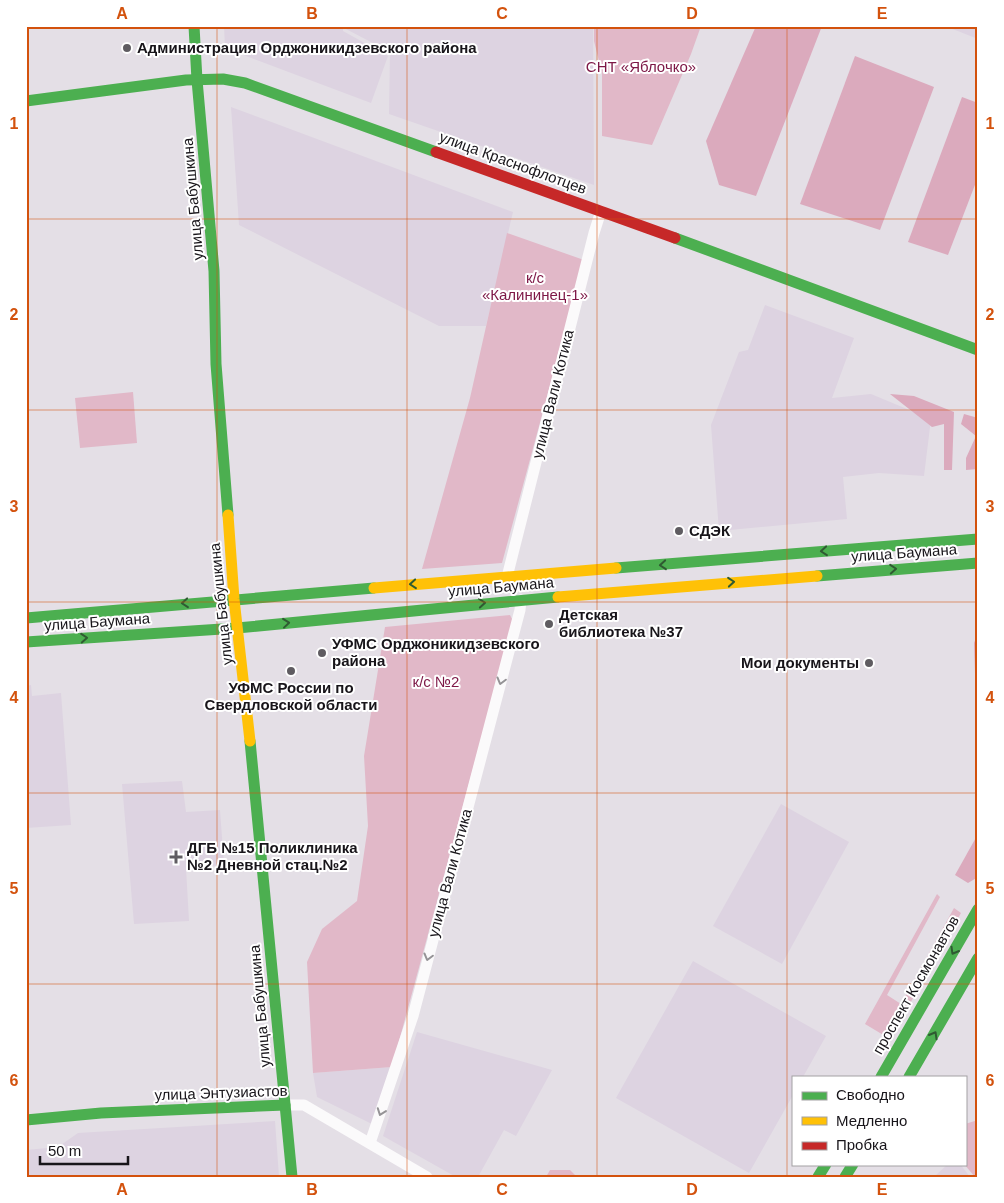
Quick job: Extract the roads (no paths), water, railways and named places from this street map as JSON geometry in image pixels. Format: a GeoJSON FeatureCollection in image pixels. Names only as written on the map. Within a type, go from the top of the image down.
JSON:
{"type":"FeatureCollection","features":[{"type":"Feature","properties":{"kind":"street","name":"улица Бабушкина"},"geometry":{"type":"LineString","coordinates":[[194,26],[214,272],[216,364],[234,599],[248,723],[292,1177]]}},
{"type":"Feature","properties":{"kind":"street","name":"улица Краснофлотцев"},"geometry":{"type":"LineString","coordinates":[[26,101],[197,80],[222,79],[245,83],[601,211],[978,350]]}},
{"type":"Feature","properties":{"kind":"street","name":"улица Вали Котика"},"geometry":{"type":"LineString","coordinates":[[507,577],[601,211]]}},
{"type":"Feature","properties":{"kind":"street","name":"улица Баумана"},"geometry":{"type":"LineString","coordinates":[[26,618],[234,599],[978,539]]}},
{"type":"Feature","properties":{"kind":"street","name":"улица Баумана"},"geometry":{"type":"LineString","coordinates":[[26,642],[237,628],[607,592],[978,563]]}},
{"type":"Feature","properties":{"kind":"street","name":"улица Вали Котика"},"geometry":{"type":"LineString","coordinates":[[370,1143],[412,1016],[520,610],[521,600]]}},
{"type":"Feature","properties":{"kind":"street","name":"проспект Космонавтов"},"geometry":{"type":"LineString","coordinates":[[881,1076],[978,909]]}},
{"type":"Feature","properties":{"kind":"street"},"geometry":{"type":"LineString","coordinates":[[910,1076],[978,958]]}},
{"type":"Feature","properties":{"kind":"street","name":"улица Энтузиастов"},"geometry":{"type":"LineString","coordinates":[[26,1120],[101,1113],[304,1105],[427,1177]]}},
{"type":"Feature","properties":{"kind":"street"},"geometry":{"type":"LineString","coordinates":[[818,1177],[825,1166]]}},
{"type":"Feature","properties":{"kind":"place","name":"Администрация Орджоникидзевского района"},"geometry":{"type":"Point","coordinates":[127,48]}},
{"type":"Feature","properties":{"kind":"place","name":"СДЭК"},"geometry":{"type":"Point","coordinates":[679,531]}},
{"type":"Feature","properties":{"kind":"place","name":"Детская библиотека №37"},"geometry":{"type":"Point","coordinates":[549,624]}},
{"type":"Feature","properties":{"kind":"place","name":"УФМС Орджоникидзевского района"},"geometry":{"type":"Point","coordinates":[322,653]}},
{"type":"Feature","properties":{"kind":"place","name":"Мои документы"},"geometry":{"type":"Point","coordinates":[869,663]}},
{"type":"Feature","properties":{"kind":"place","name":"УФМС России по Свердловской области"},"geometry":{"type":"Point","coordinates":[291,671]}},
{"type":"Feature","properties":{"kind":"place","name":"ДГБ №15 Поликлиника №2 Дневной стац.№2"},"geometry":{"type":"Point","coordinates":[176,857]}},
{"type":"Feature","properties":{"kind":"park label","name":"СНТ «Яблочко»"},"geometry":{"type":"Point","coordinates":[641,67]}},
{"type":"Feature","properties":{"kind":"park label","name":"к/с «Калининец-1»"},"geometry":{"type":"Point","coordinates":[535,286]}},
{"type":"Feature","properties":{"kind":"park label","name":"к/с №2"},"geometry":{"type":"Point","coordinates":[436,682]}}]}
